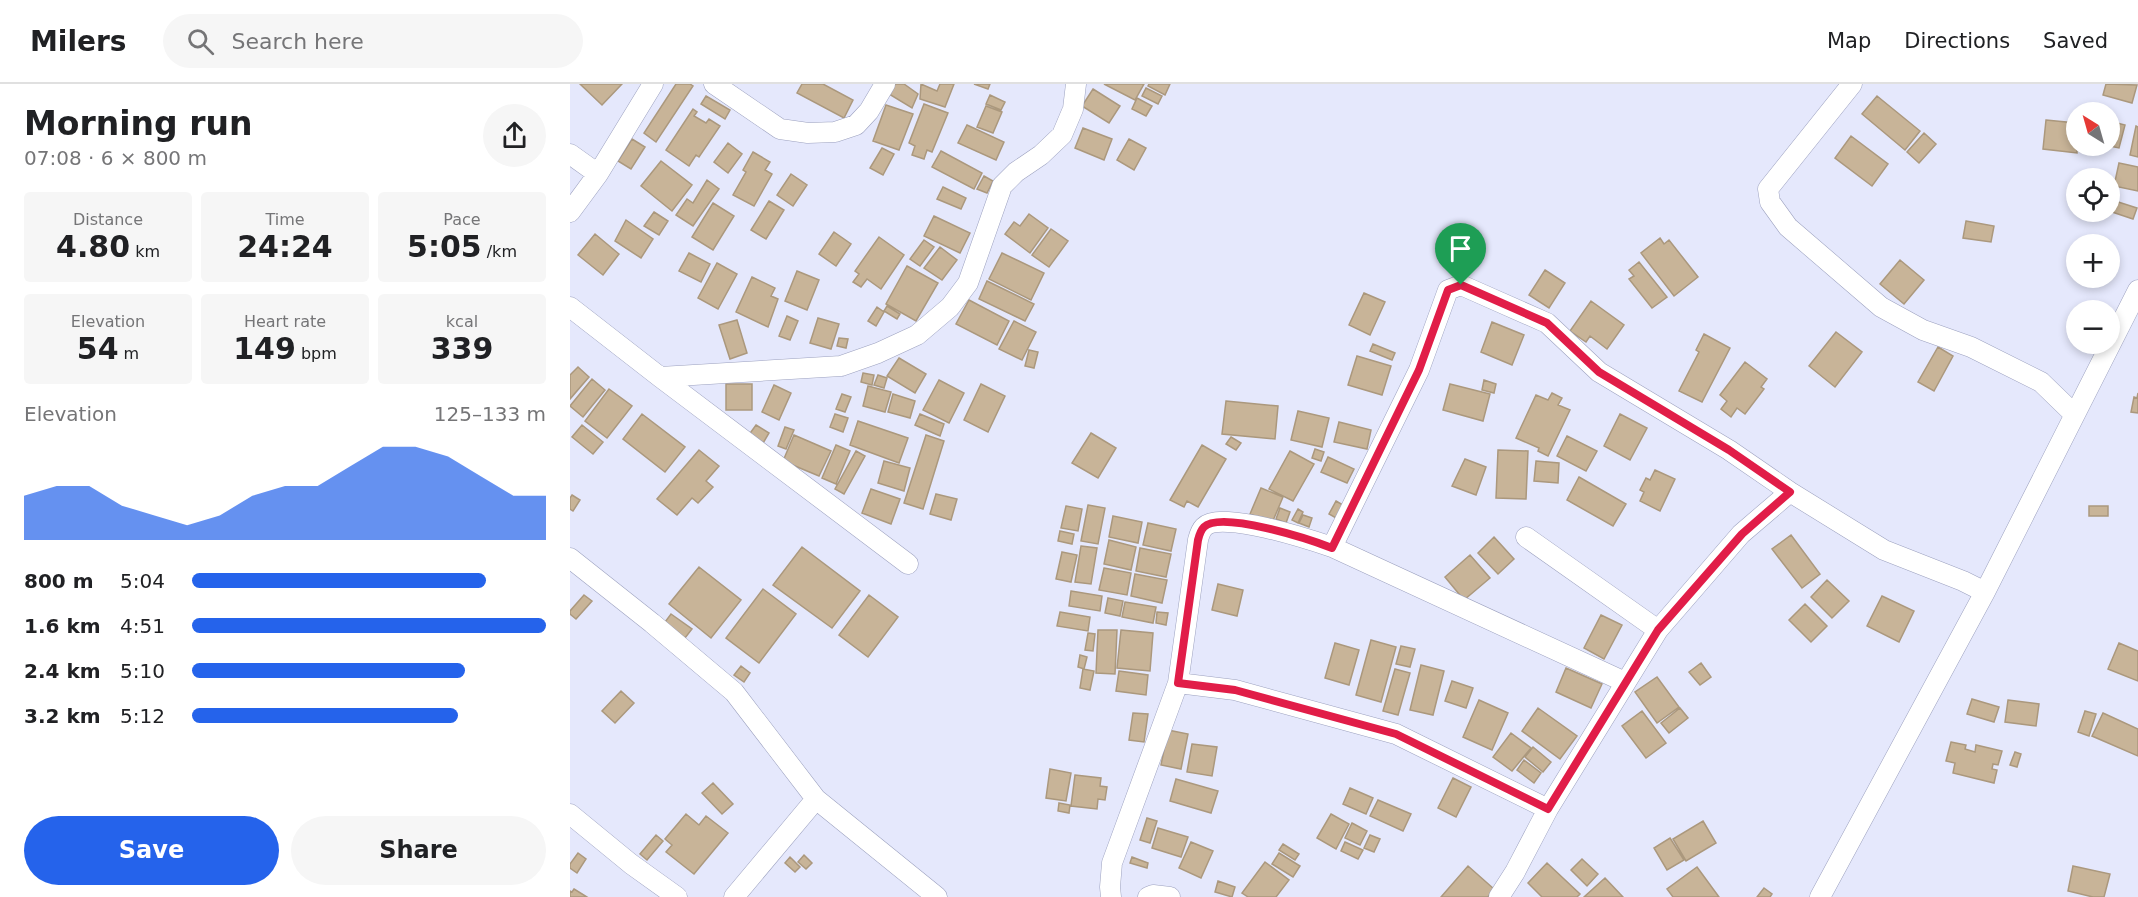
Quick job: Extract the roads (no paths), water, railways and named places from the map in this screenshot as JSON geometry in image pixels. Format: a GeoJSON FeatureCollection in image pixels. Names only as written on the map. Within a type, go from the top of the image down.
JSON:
{"type":"FeatureCollection","features":[{"type":"Feature","properties":{"kind":"street"},"geometry":{"type":"LineString","coordinates":[[570,212],[598,174],[653,84]]}},
{"type":"Feature","properties":{"kind":"street"},"geometry":{"type":"LineString","coordinates":[[714,84],[780,129],[808,133],[835,132],[856,125],[869,111],[885,84]]}},
{"type":"Feature","properties":{"kind":"street"},"geometry":{"type":"LineString","coordinates":[[660,377],[841,366],[878,354],[917,335],[950,307],[968,283],[1002,186],[1062,135],[1073,109],[1076,84]]}},
{"type":"Feature","properties":{"kind":"street"},"geometry":{"type":"LineString","coordinates":[[1852,84],[1768,189],[1770,202],[1788,227],[1881,307],[1923,330],[1971,347],[2041,382],[2074,414]]}},
{"type":"Feature","properties":{"kind":"street"},"geometry":{"type":"LineString","coordinates":[[570,154],[598,174]]}},
{"type":"Feature","properties":{"kind":"street"},"geometry":{"type":"LineString","coordinates":[[1332,548],[1419,370],[1448,290],[1461,285],[1547,323],[1599,372],[1729,450],[1790,492],[1884,550],[1964,581],[1985,592]]}},
{"type":"Feature","properties":{"kind":"street"},"geometry":{"type":"LineString","coordinates":[[1820,897],[1985,592],[2138,290]]}},
{"type":"Feature","properties":{"kind":"street"},"geometry":{"type":"LineString","coordinates":[[570,307],[908,564]]}},
{"type":"Feature","properties":{"kind":"street"},"geometry":{"type":"LineString","coordinates":[[1499,897],[1515,872],[1548,809],[1658,630],[1742,534],[1790,492]]}},
{"type":"Feature","properties":{"kind":"street"},"geometry":{"type":"LineString","coordinates":[[1111,897],[1112,863],[1178,683],[1198,540],[1204,528],[1211,523],[1222,522],[1285,531],[1332,548],[1625,682]]}},
{"type":"Feature","properties":{"kind":"street"},"geometry":{"type":"LineString","coordinates":[[1526,537],[1658,630]]}},
{"type":"Feature","properties":{"kind":"street"},"geometry":{"type":"LineString","coordinates":[[570,558],[734,692],[816,799],[937,897]]}},
{"type":"Feature","properties":{"kind":"street"},"geometry":{"type":"LineString","coordinates":[[1178,683],[1235,690],[1396,734],[1548,809]]}},
{"type":"Feature","properties":{"kind":"street"},"geometry":{"type":"LineString","coordinates":[[734,897],[816,799]]}},
{"type":"Feature","properties":{"kind":"street"},"geometry":{"type":"LineString","coordinates":[[570,814],[676,897]]}},
{"type":"Feature","properties":{"kind":"street"},"geometry":{"type":"LineString","coordinates":[[1148,897],[1153,895],[1170,897]]}}]}
